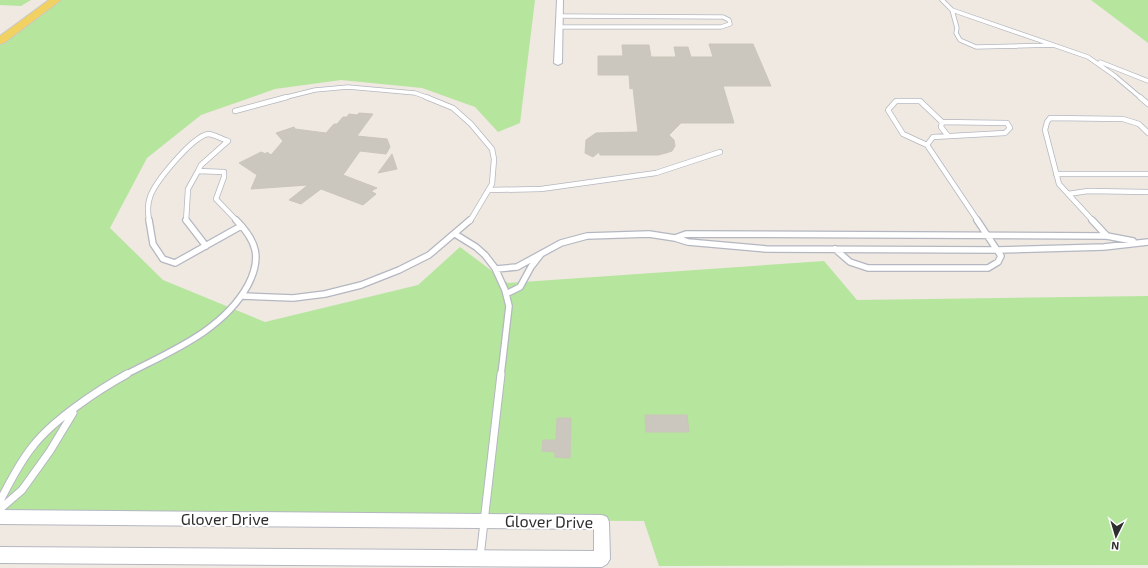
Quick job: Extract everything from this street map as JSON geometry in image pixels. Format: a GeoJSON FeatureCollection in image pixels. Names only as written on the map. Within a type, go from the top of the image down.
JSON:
{"type":"FeatureCollection","features":[{"type":"Feature","properties":{"kind":"main road"},"geometry":{"type":"LineString","coordinates":[[0,32],[45,0]]}},
{"type":"Feature","properties":{"kind":"main road"},"geometry":{"type":"LineString","coordinates":[[0,41],[56,0]]}},
{"type":"Feature","properties":{"kind":"street"},"geometry":{"type":"LineString","coordinates":[[558,63],[560,0]]}},
{"type":"Feature","properties":{"kind":"street","name":"Glover Drive"},"geometry":{"type":"LineString","coordinates":[[0,517],[602,522],[602,559],[589,563],[480,557],[0,555]]}},
{"type":"Feature","properties":{"kind":"lane"},"geometry":{"type":"LineString","coordinates":[[942,0],[952,10],[1088,57],[1115,76],[1148,104]]}},
{"type":"Feature","properties":{"kind":"lane"},"geometry":{"type":"LineString","coordinates":[[952,10],[957,28],[956,33],[960,40],[976,47],[1039,47],[1056,45]]}},
{"type":"Feature","properties":{"kind":"lane"},"geometry":{"type":"LineString","coordinates":[[559,27],[722,27],[730,24],[729,20],[723,18],[560,16]]}},
{"type":"Feature","properties":{"kind":"lane"},"geometry":{"type":"LineString","coordinates":[[1092,60],[1148,81]]}},
{"type":"Feature","properties":{"kind":"lane"},"geometry":{"type":"LineString","coordinates":[[235,111],[315,90],[348,87],[415,93],[453,108],[472,124],[492,149],[494,159],[494,173],[490,190],[469,222],[429,255],[399,270],[361,285],[325,294],[293,298],[243,296]]}},
{"type":"Feature","properties":{"kind":"lane"},"geometry":{"type":"LineString","coordinates":[[835,249],[845,259],[858,266],[868,268],[988,268],[998,262],[1001,256],[998,250],[986,235],[927,145],[902,134],[888,110],[896,101],[920,101],[942,122],[1007,123],[1010,128],[1005,133],[933,137],[927,145]]}},
{"type":"Feature","properties":{"kind":"lane"},"geometry":{"type":"LineString","coordinates":[[1107,236],[1059,184],[1046,130],[1047,122],[1050,118],[1123,119],[1139,124],[1148,133]]}},
{"type":"Feature","properties":{"kind":"lane"},"geometry":{"type":"LineString","coordinates":[[942,122],[941,126],[948,136]]}},
{"type":"Feature","properties":{"kind":"lane"},"geometry":{"type":"LineString","coordinates":[[206,246],[186,222],[186,196],[191,180],[202,165],[228,141],[209,134],[200,137],[186,149],[161,177],[150,196],[147,209],[153,244],[163,259],[175,263],[206,246],[241,226]]}},
{"type":"Feature","properties":{"kind":"lane"},"geometry":{"type":"LineString","coordinates":[[490,190],[541,189],[656,173],[720,152]]}},
{"type":"Feature","properties":{"kind":"lane"},"geometry":{"type":"LineString","coordinates":[[0,501],[24,458],[46,433],[100,390],[204,332],[226,314],[243,296],[251,282],[257,265],[256,252],[250,237],[224,210],[216,199],[224,177],[224,172],[198,171]]}},
{"type":"Feature","properties":{"kind":"lane"},"geometry":{"type":"LineString","coordinates":[[1056,174],[1148,174]]}},
{"type":"Feature","properties":{"kind":"lane"},"geometry":{"type":"LineString","coordinates":[[1068,194],[1088,191],[1148,192]]}},
{"type":"Feature","properties":{"kind":"lane"},"geometry":{"type":"LineString","coordinates":[[455,234],[479,250],[496,269],[509,306],[480,557]]}},
{"type":"Feature","properties":{"kind":"lane"},"geometry":{"type":"LineString","coordinates":[[496,269],[517,267],[561,243],[587,236],[649,234],[675,238],[688,242],[766,249],[998,250],[1104,247],[1148,242]]}},
{"type":"Feature","properties":{"kind":"lane"},"geometry":{"type":"LineString","coordinates":[[675,238],[686,234],[1107,236],[1138,242]]}},
{"type":"Feature","properties":{"kind":"lane"},"geometry":{"type":"LineString","coordinates":[[506,294],[520,287],[531,267],[543,253]]}},
{"type":"Feature","properties":{"kind":"lane"},"geometry":{"type":"LineString","coordinates":[[0,509],[22,490],[50,451],[75,410]]}},
{"type":"Feature","properties":{"kind":"green space"},"geometry":{"type":"Polygon","coordinates":[[[0,0],[31,0],[21,6],[0,5],[0,0]]]}},
{"type":"Feature","properties":{"kind":"green space"},"geometry":{"type":"Polygon","coordinates":[[[56,0],[535,0],[520,123],[498,132],[475,107],[422,88],[341,80],[275,89],[201,115],[147,158],[110,228],[163,280],[265,322],[418,285],[460,247],[508,283],[824,261],[857,300],[1148,296],[1148,565],[659,566],[644,521],[0,517],[0,41],[56,0]]]}},
{"type":"Feature","properties":{"kind":"green space"},"geometry":{"type":"Polygon","coordinates":[[[1091,0],[1148,0],[1148,43],[1091,0]]]}},
{"type":"Feature","properties":{"kind":"building"},"geometry":{"type":"Polygon","coordinates":[[[709,44],[753,44],[771,86],[723,86],[734,123],[681,123],[669,135],[674,140],[675,146],[672,151],[658,155],[600,155],[599,152],[593,157],[585,153],[586,140],[596,133],[638,132],[633,88],[630,89],[629,75],[598,75],[598,56],[623,56],[622,45],[649,45],[651,57],[676,57],[674,47],[688,47],[691,57],[713,57],[709,44]]]}},
{"type":"Feature","properties":{"kind":"building"},"geometry":{"type":"Polygon","coordinates":[[[359,113],[373,114],[357,136],[387,139],[390,147],[386,154],[360,151],[343,175],[377,188],[371,191],[376,194],[363,205],[321,189],[301,204],[289,200],[308,185],[251,189],[257,175],[239,163],[261,152],[266,154],[267,152],[271,155],[283,141],[276,133],[294,127],[295,129],[326,133],[343,117],[347,117],[349,114],[357,115],[359,113]]]}},
{"type":"Feature","properties":{"kind":"building"},"geometry":{"type":"Polygon","coordinates":[[[392,154],[397,169],[378,173],[392,154]]]}},
{"type":"Feature","properties":{"kind":"building"},"geometry":{"type":"Polygon","coordinates":[[[645,415],[687,415],[689,432],[646,432],[645,415]]]}},
{"type":"Feature","properties":{"kind":"building"},"geometry":{"type":"Polygon","coordinates":[[[557,418],[571,418],[570,458],[555,457],[555,452],[542,451],[543,440],[556,440],[557,418]]]}}]}
